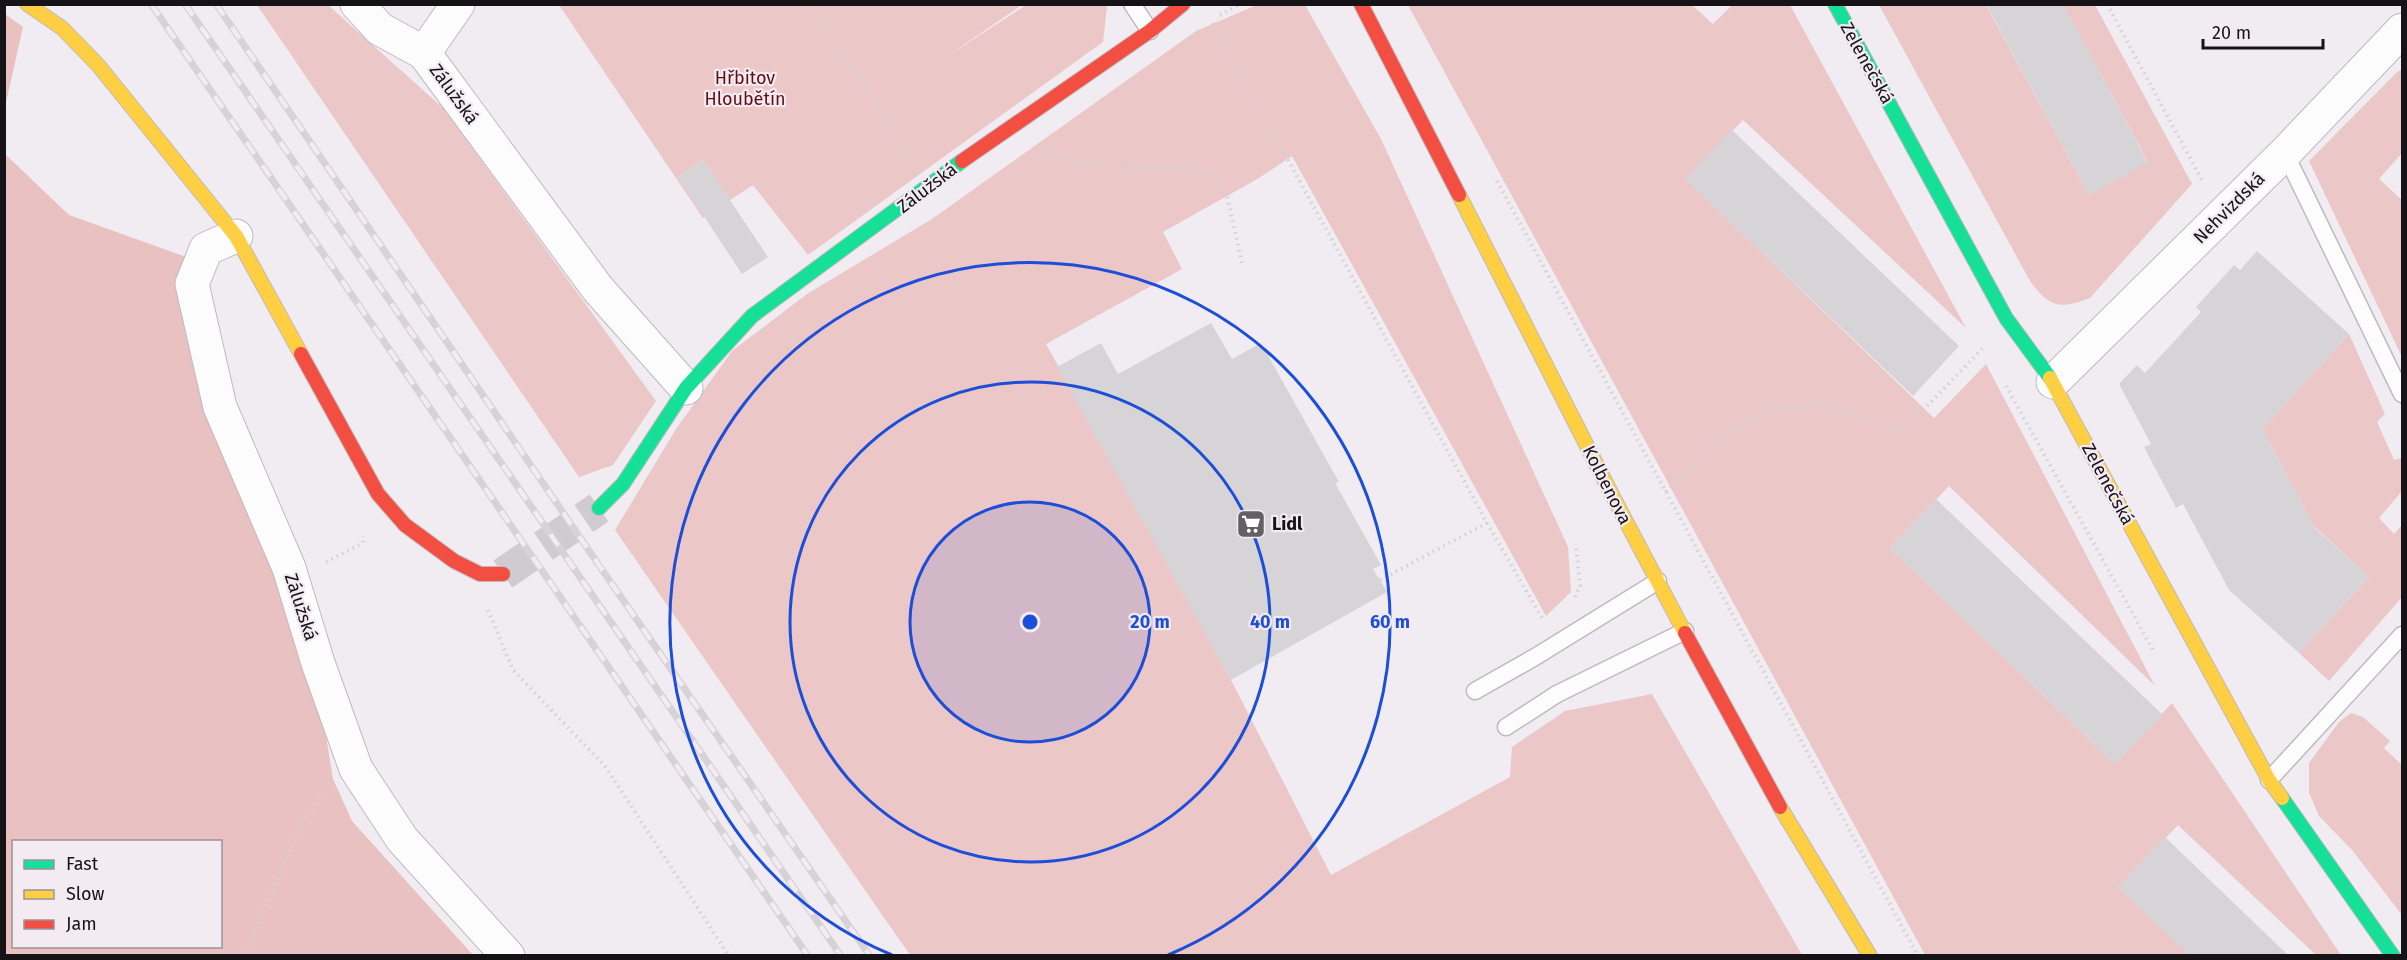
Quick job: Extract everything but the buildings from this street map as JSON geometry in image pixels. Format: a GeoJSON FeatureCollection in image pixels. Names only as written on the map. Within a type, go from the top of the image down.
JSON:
{"type":"FeatureCollection","features":[{"type":"Feature","properties":{"kind":"street"},"geometry":{"type":"LineString","coordinates":[[27,4],[62,28],[98,65],[236,236],[378,494],[405,525],[454,561],[480,574],[503,574]]}},
{"type":"Feature","properties":{"kind":"street","name":"Zálužská"},"geometry":{"type":"LineString","coordinates":[[357,4],[380,29],[424,53],[598,290],[686,388]]}},
{"type":"Feature","properties":{"kind":"street","name":"Zálužská"},"geometry":{"type":"LineString","coordinates":[[424,53],[458,4]]}},
{"type":"Feature","properties":{"kind":"street","name":"Zálužská"},"geometry":{"type":"LineString","coordinates":[[599,508],[623,484],[686,388],[752,316],[987,143],[1150,31],[1183,4]]}},
{"type":"Feature","properties":{"kind":"street","name":"Kolbenova"},"geometry":{"type":"LineString","coordinates":[[1360,4],[1684,631],[1788,822],[1870,956]]}},
{"type":"Feature","properties":{"kind":"street","name":"Zelenečská"},"geometry":{"type":"LineString","coordinates":[[1835,4],[2006,318],[2053,382],[2269,780],[2393,956]]}},
{"type":"Feature","properties":{"kind":"street","name":"Nehvizdská"},"geometry":{"type":"LineString","coordinates":[[2053,382],[2284,153],[2403,30]]}},
{"type":"Feature","properties":{"kind":"street","name":"Zálužská"},"geometry":{"type":"LineString","coordinates":[[236,236],[206,249],[192,284],[220,407],[288,568],[318,663],[356,770],[402,839],[508,956]]}},
{"type":"Feature","properties":{"kind":"lane"},"geometry":{"type":"LineString","coordinates":[[1132,4],[1150,31]]}},
{"type":"Feature","properties":{"kind":"lane"},"geometry":{"type":"LineString","coordinates":[[2284,153],[2403,394]]}},
{"type":"Feature","properties":{"kind":"lane"},"geometry":{"type":"LineString","coordinates":[[1475,691],[1658,581]]}},
{"type":"Feature","properties":{"kind":"lane"},"geometry":{"type":"LineString","coordinates":[[1506,726],[1557,694],[1684,631]]}},
{"type":"Feature","properties":{"kind":"lane"},"geometry":{"type":"LineString","coordinates":[[2269,780],[2403,635]]}},
{"type":"Feature","properties":{"kind":"path"},"geometry":{"type":"LineString","coordinates":[[810,4],[932,185]]}},
{"type":"Feature","properties":{"kind":"path"},"geometry":{"type":"LineString","coordinates":[[2107,4],[2205,186],[2219,218]]}},
{"type":"Feature","properties":{"kind":"path"},"geometry":{"type":"LineString","coordinates":[[1211,19],[1487,523],[1545,623]]}},
{"type":"Feature","properties":{"kind":"path"},"geometry":{"type":"LineString","coordinates":[[987,143],[1085,163],[1190,169],[1215,177],[1227,196],[1243,267]]}},
{"type":"Feature","properties":{"kind":"path"},"geometry":{"type":"LineString","coordinates":[[1491,171],[1918,956]]}},
{"type":"Feature","properties":{"kind":"path"},"geometry":{"type":"LineString","coordinates":[[1666,492],[1715,440],[1766,411],[1821,404],[1904,430],[1985,347]]}},
{"type":"Feature","properties":{"kind":"path"},"geometry":{"type":"LineString","coordinates":[[1380,580],[1487,523]]}},
{"type":"Feature","properties":{"kind":"path"},"geometry":{"type":"LineString","coordinates":[[288,568],[325,562],[363,543],[362,532]]}},
{"type":"Feature","properties":{"kind":"path"},"geometry":{"type":"LineString","coordinates":[[1574,600],[1580,586],[1576,544]]}},
{"type":"Feature","properties":{"kind":"path"},"geometry":{"type":"LineString","coordinates":[[480,574],[485,603],[513,670],[605,766],[729,956]]}},
{"type":"Feature","properties":{"kind":"path"},"geometry":{"type":"LineString","coordinates":[[244,956],[302,823],[333,779],[356,770]]}},
{"type":"Feature","properties":{"kind":"green space","name":"Hřbitov Hloubětín"},"geometry":{"type":"Polygon","coordinates":[[[1104,4],[1107,7],[1103,42],[808,255],[753,185],[703,218],[559,5],[1022,5],[943,59],[1026,5],[1104,4]],[[703,160],[678,177],[704,216],[729,199],[703,160]]]}},
{"type":"Feature","properties":{"kind":"green space"},"geometry":{"type":"Polygon","coordinates":[[[257,5],[328,5],[443,108],[656,401],[613,465],[579,477],[257,5]]]}},
{"type":"Feature","properties":{"kind":"green space"},"geometry":{"type":"Polygon","coordinates":[[[1257,5],[1305,5],[1381,139],[1568,547],[1571,592],[1546,616],[1292,156],[1259,178],[1163,232],[1182,269],[1046,344],[1231,680],[1331,875],[1510,777],[1512,747],[1565,711],[1652,694],[1802,955],[910,955],[615,530],[676,429],[732,351],[807,294],[932,219],[1196,31],[1257,5]]]}},
{"type":"Feature","properties":{"kind":"green space"},"geometry":{"type":"Polygon","coordinates":[[[1408,5],[1692,5],[1713,24],[1732,5],[1790,5],[1966,328],[1743,120],[1686,179],[1934,418],[1986,364],[2155,686],[1949,486],[1890,548],[2115,764],[2172,703],[2341,955],[2316,955],[2178,825],[2118,887],[2190,955],[1925,955],[1408,5]]]}},
{"type":"Feature","properties":{"kind":"green space"},"geometry":{"type":"Polygon","coordinates":[[[1879,5],[1986,5],[2089,195],[2148,162],[2063,5],[2095,5],[2192,184],[2090,298],[2070,304],[2056,304],[2043,296],[2030,281],[1879,5]]]}},
{"type":"Feature","properties":{"kind":"green space"},"geometry":{"type":"Polygon","coordinates":[[[2402,70],[2402,153],[2379,179],[2402,200],[2402,357],[2309,161],[2397,72],[2402,70]]]}},
{"type":"Feature","properties":{"kind":"green space"},"geometry":{"type":"Polygon","coordinates":[[[2349,334],[2385,414],[2377,422],[2394,460],[2402,458],[2402,491],[2379,518],[2394,534],[2402,525],[2402,597],[2329,681],[2299,653],[2369,577],[2303,516],[2306,511],[2262,429],[2349,334]]]}},
{"type":"Feature","properties":{"kind":"green space"},"geometry":{"type":"Polygon","coordinates":[[[2351,713],[2363,717],[2390,741],[2384,748],[2402,765],[2402,915],[2352,850],[2319,816],[2309,793],[2309,763],[2339,722],[2351,713]]]}},
{"type":"Feature","properties":{"kind":"shaded area"},"geometry":{"type":"Polygon","coordinates":[[[5,14],[23,27],[5,107],[5,14]]]}},
{"type":"Feature","properties":{"kind":"shaded area"},"geometry":{"type":"Polygon","coordinates":[[[4,153],[69,215],[192,259],[324,724],[333,779],[352,821],[473,955],[5,955],[4,153]]]}},
{"type":"Feature","properties":{"kind":"tunnel"},"geometry":{"type":"LineString","coordinates":[[503,574],[599,508]]}},
{"type":"Feature","properties":{"kind":"railway"},"geometry":{"type":"LineString","coordinates":[[151,4],[808,956]]}},
{"type":"Feature","properties":{"kind":"railway"},"geometry":{"type":"LineString","coordinates":[[185,4],[841,956]]}},
{"type":"Feature","properties":{"kind":"railway"},"geometry":{"type":"LineString","coordinates":[[216,4],[605,574],[870,956]]}},
{"type":"Feature","properties":{"kind":"traffic: fast"},"geometry":{"type":"LineString","coordinates":[[1835,4],[2006,318],[2050,378]]}},
{"type":"Feature","properties":{"kind":"traffic: fast"},"geometry":{"type":"LineString","coordinates":[[599,508],[623,484],[686,388],[752,316],[962,161]]}},
{"type":"Feature","properties":{"kind":"traffic: fast"},"geometry":{"type":"LineString","coordinates":[[2282,798],[2393,956]]}},
{"type":"Feature","properties":{"kind":"traffic: slow"},"geometry":{"type":"LineString","coordinates":[[27,4],[62,28],[98,65],[236,236],[301,354]]}},
{"type":"Feature","properties":{"kind":"traffic: slow"},"geometry":{"type":"LineString","coordinates":[[1459,195],[1685,633]]}},
{"type":"Feature","properties":{"kind":"traffic: slow"},"geometry":{"type":"LineString","coordinates":[[2050,378],[2269,780],[2282,798]]}},
{"type":"Feature","properties":{"kind":"traffic: slow"},"geometry":{"type":"LineString","coordinates":[[1780,807],[1870,956]]}},
{"type":"Feature","properties":{"kind":"traffic: jam"},"geometry":{"type":"LineString","coordinates":[[962,161],[1150,31],[1183,4]]}},
{"type":"Feature","properties":{"kind":"traffic: jam"},"geometry":{"type":"LineString","coordinates":[[1361,4],[1459,195]]}},
{"type":"Feature","properties":{"kind":"traffic: jam"},"geometry":{"type":"LineString","coordinates":[[301,354],[378,494],[405,525],[454,561],[480,574],[503,574]]}},
{"type":"Feature","properties":{"kind":"traffic: jam"},"geometry":{"type":"LineString","coordinates":[[1685,633],[1780,807]]}},
{"type":"Feature","properties":{"kind":"place","name":"Lidl"},"geometry":{"type":"Point","coordinates":[1251,524]}}]}
